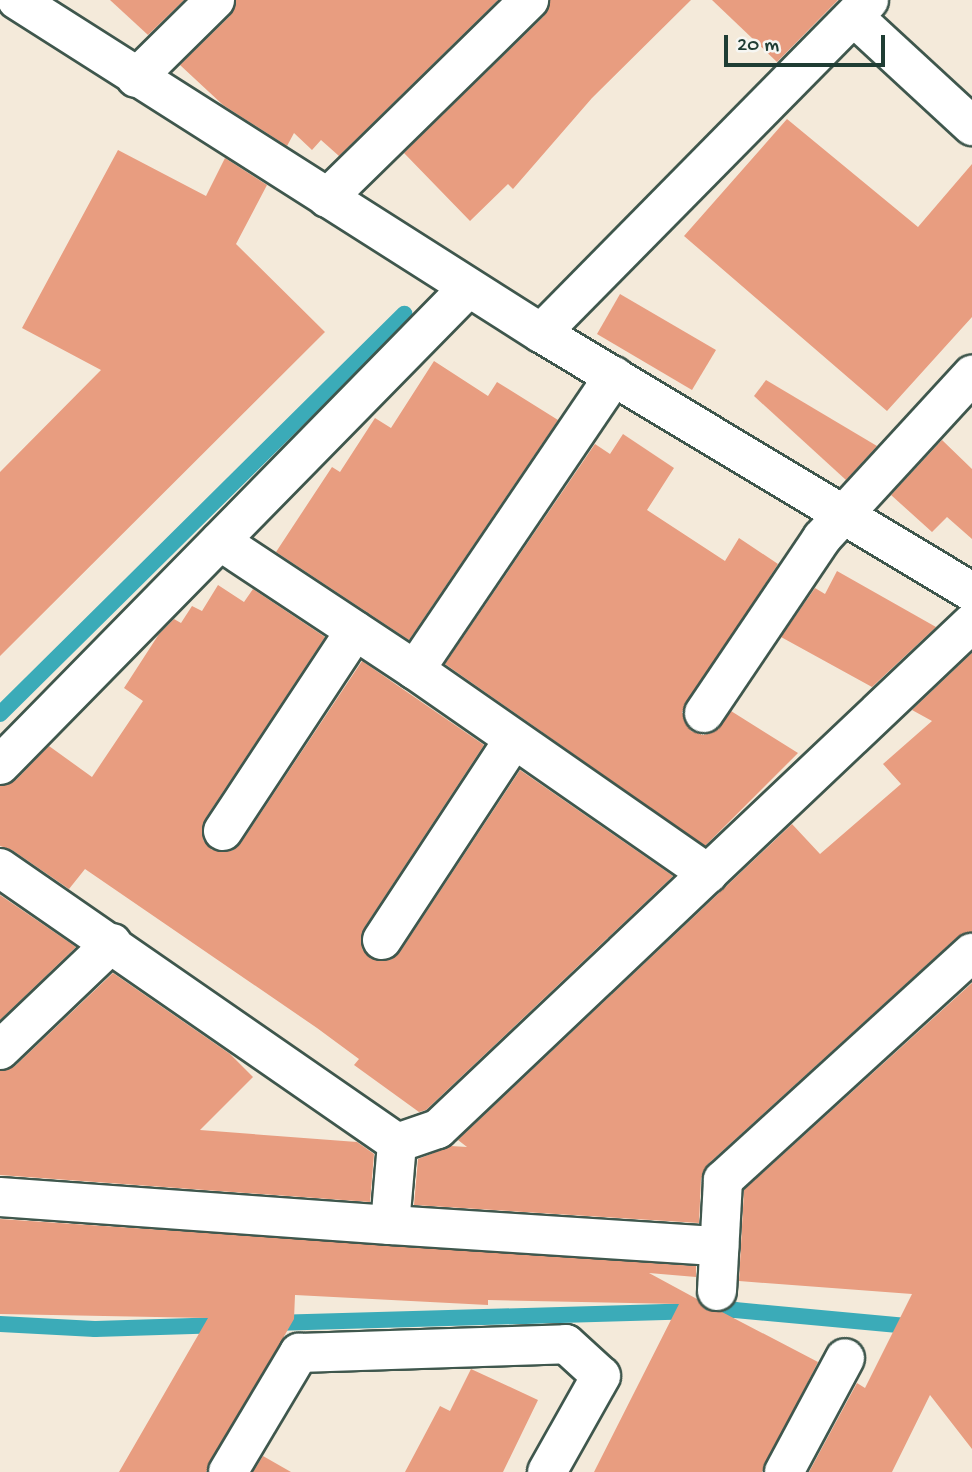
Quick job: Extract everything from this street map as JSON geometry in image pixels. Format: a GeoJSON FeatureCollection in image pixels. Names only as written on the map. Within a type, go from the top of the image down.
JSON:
{"type":"FeatureCollection","features":[{"type":"Feature","properties":{"kind":"street"},"geometry":{"type":"LineString","coordinates":[[18,0],[468,288],[848,514],[972,592]]}},
{"type":"Feature","properties":{"kind":"street"},"geometry":{"type":"LineString","coordinates":[[136,78],[215,0]]}},
{"type":"Feature","properties":{"kind":"street"},"geometry":{"type":"LineString","coordinates":[[327,198],[529,0]]}},
{"type":"Feature","properties":{"kind":"street"},"geometry":{"type":"LineString","coordinates":[[541,333],[861,8],[972,126]]}},
{"type":"Feature","properties":{"kind":"street"},"geometry":{"type":"LineString","coordinates":[[0,765],[468,288]]}},
{"type":"Feature","properties":{"kind":"street"},"geometry":{"type":"LineString","coordinates":[[704,713],[822,538],[848,514],[972,375]]}},
{"type":"Feature","properties":{"kind":"street"},"geometry":{"type":"LineString","coordinates":[[415,670],[614,376]]}},
{"type":"Feature","properties":{"kind":"street"},"geometry":{"type":"LineString","coordinates":[[220,541],[415,670],[708,874]]}},
{"type":"Feature","properties":{"kind":"street"},"geometry":{"type":"LineString","coordinates":[[397,1143],[438,1129],[972,623]]}},
{"type":"Feature","properties":{"kind":"street"},"geometry":{"type":"LineString","coordinates":[[223,831],[355,631]]}},
{"type":"Feature","properties":{"kind":"street"},"geometry":{"type":"LineString","coordinates":[[382,940],[514,739]]}},
{"type":"Feature","properties":{"kind":"street"},"geometry":{"type":"LineString","coordinates":[[0,868],[112,943],[397,1143]]}},
{"type":"Feature","properties":{"kind":"street"},"geometry":{"type":"LineString","coordinates":[[0,1050],[112,943]]}},
{"type":"Feature","properties":{"kind":"street"},"geometry":{"type":"LineString","coordinates":[[717,1292],[723,1180],[972,953]]}},
{"type":"Feature","properties":{"kind":"street"},"geometry":{"type":"LineString","coordinates":[[390,1225],[397,1143]]}},
{"type":"Feature","properties":{"kind":"street"},"geometry":{"type":"LineString","coordinates":[[0,1197],[719,1246]]}},
{"type":"Feature","properties":{"kind":"street"},"geometry":{"type":"LineString","coordinates":[[228,1472],[299,1353],[566,1343],[601,1376],[547,1472]]}},
{"type":"Feature","properties":{"kind":"street"},"geometry":{"type":"LineString","coordinates":[[784,1472],[845,1358]]}},
{"type":"Feature","properties":{"kind":"building"},"geometry":{"type":"Polygon","coordinates":[[[110,0],[184,0],[148,35],[110,0]]]}},
{"type":"Feature","properties":{"kind":"building"},"geometry":{"type":"Polygon","coordinates":[[[236,0],[498,0],[339,156],[321,140],[312,150],[294,133],[287,146],[223,105],[180,65],[230,16],[236,0]]]}},
{"type":"Feature","properties":{"kind":"building"},"geometry":{"type":"Polygon","coordinates":[[[550,0],[691,0],[592,98],[513,189],[508,184],[470,221],[404,153],[544,16],[550,0]]]}},
{"type":"Feature","properties":{"kind":"building"},"geometry":{"type":"Polygon","coordinates":[[[712,0],[838,0],[777,62],[712,0]]]}},
{"type":"Feature","properties":{"kind":"building"},"geometry":{"type":"Polygon","coordinates":[[[787,119],[918,227],[972,164],[972,317],[887,411],[684,236],[787,119]]]}},
{"type":"Feature","properties":{"kind":"building"},"geometry":{"type":"Polygon","coordinates":[[[118,150],[206,196],[225,158],[267,185],[236,244],[325,332],[0,656],[0,472],[101,370],[22,328],[118,150]]]}},
{"type":"Feature","properties":{"kind":"building"},"geometry":{"type":"Polygon","coordinates":[[[620,294],[716,350],[692,390],[597,334],[620,294]]]}},
{"type":"Feature","properties":{"kind":"building"},"geometry":{"type":"Polygon","coordinates":[[[434,361],[488,396],[497,382],[558,420],[409,640],[276,552],[332,467],[340,472],[375,418],[391,428],[434,361]]]}},
{"type":"Feature","properties":{"kind":"building"},"geometry":{"type":"Polygon","coordinates":[[[766,380],[877,446],[846,480],[754,396],[766,380]]]}},
{"type":"Feature","properties":{"kind":"building"},"geometry":{"type":"Polygon","coordinates":[[[623,434],[674,468],[647,510],[725,561],[739,538],[778,564],[682,712],[691,731],[703,735],[714,732],[731,711],[798,753],[705,846],[445,664],[595,444],[610,454],[623,434]]]}},
{"type":"Feature","properties":{"kind":"building"},"geometry":{"type":"Polygon","coordinates":[[[942,440],[972,469],[972,539],[947,517],[932,532],[891,495],[942,440]]]}},
{"type":"Feature","properties":{"kind":"building"},"geometry":{"type":"Polygon","coordinates":[[[837,571],[936,627],[872,687],[781,637],[815,588],[825,594],[837,571]]]}},
{"type":"Feature","properties":{"kind":"building"},"geometry":{"type":"Polygon","coordinates":[[[218,585],[244,602],[253,589],[325,637],[205,819],[203,840],[212,850],[232,851],[241,843],[362,661],[484,745],[364,928],[362,949],[371,959],[391,960],[400,952],[520,770],[673,876],[426,1110],[419,1112],[354,1065],[359,1059],[317,1028],[85,869],[69,889],[12,850],[0,846],[0,786],[16,780],[49,746],[92,777],[143,701],[124,688],[159,634],[174,619],[181,623],[192,606],[202,611],[218,585]]]}},
{"type":"Feature","properties":{"kind":"building"},"geometry":{"type":"Polygon","coordinates":[[[972,653],[972,932],[957,937],[708,1164],[701,1179],[699,1223],[414,1205],[418,1159],[451,1146],[467,1147],[458,1140],[792,824],[820,854],[901,784],[883,764],[932,721],[912,710],[972,653]]]}},
{"type":"Feature","properties":{"kind":"building"},"geometry":{"type":"Polygon","coordinates":[[[0,895],[76,947],[0,1020],[0,895]]]}},
{"type":"Feature","properties":{"kind":"building"},"geometry":{"type":"Polygon","coordinates":[[[113,973],[230,1054],[253,1077],[200,1130],[357,1142],[374,1154],[370,1202],[0,1175],[0,1071],[15,1066],[113,973]]]}},
{"type":"Feature","properties":{"kind":"building"},"geometry":{"type":"Polygon","coordinates":[[[972,983],[972,1449],[930,1395],[892,1472],[809,1472],[857,1383],[865,1388],[912,1294],[739,1281],[744,1190],[972,983]]]}},
{"type":"Feature","properties":{"kind":"building"},"geometry":{"type":"Polygon","coordinates":[[[0,1219],[696,1266],[696,1277],[649,1273],[697,1299],[706,1310],[722,1312],[818,1362],[762,1472],[594,1472],[679,1304],[488,1300],[488,1305],[295,1295],[294,1319],[206,1472],[119,1472],[208,1318],[0,1314],[0,1219]]]}},
{"type":"Feature","properties":{"kind":"building"},"geometry":{"type":"Polygon","coordinates":[[[471,1369],[538,1400],[503,1472],[405,1472],[440,1406],[450,1411],[471,1369]]]}},
{"type":"Feature","properties":{"kind":"building"},"geometry":{"type":"Polygon","coordinates":[[[263,1456],[291,1472],[253,1472],[263,1456]]]}},
{"type":"Feature","properties":{"kind":"waterway"},"geometry":{"type":"LineString","coordinates":[[0,714],[404,314]]}},
{"type":"Feature","properties":{"kind":"waterway"},"geometry":{"type":"LineString","coordinates":[[272,1323],[735,1310],[917,1327]]}},
{"type":"Feature","properties":{"kind":"waterway"},"geometry":{"type":"LineString","coordinates":[[0,1324],[95,1329],[225,1325]]}}]}
